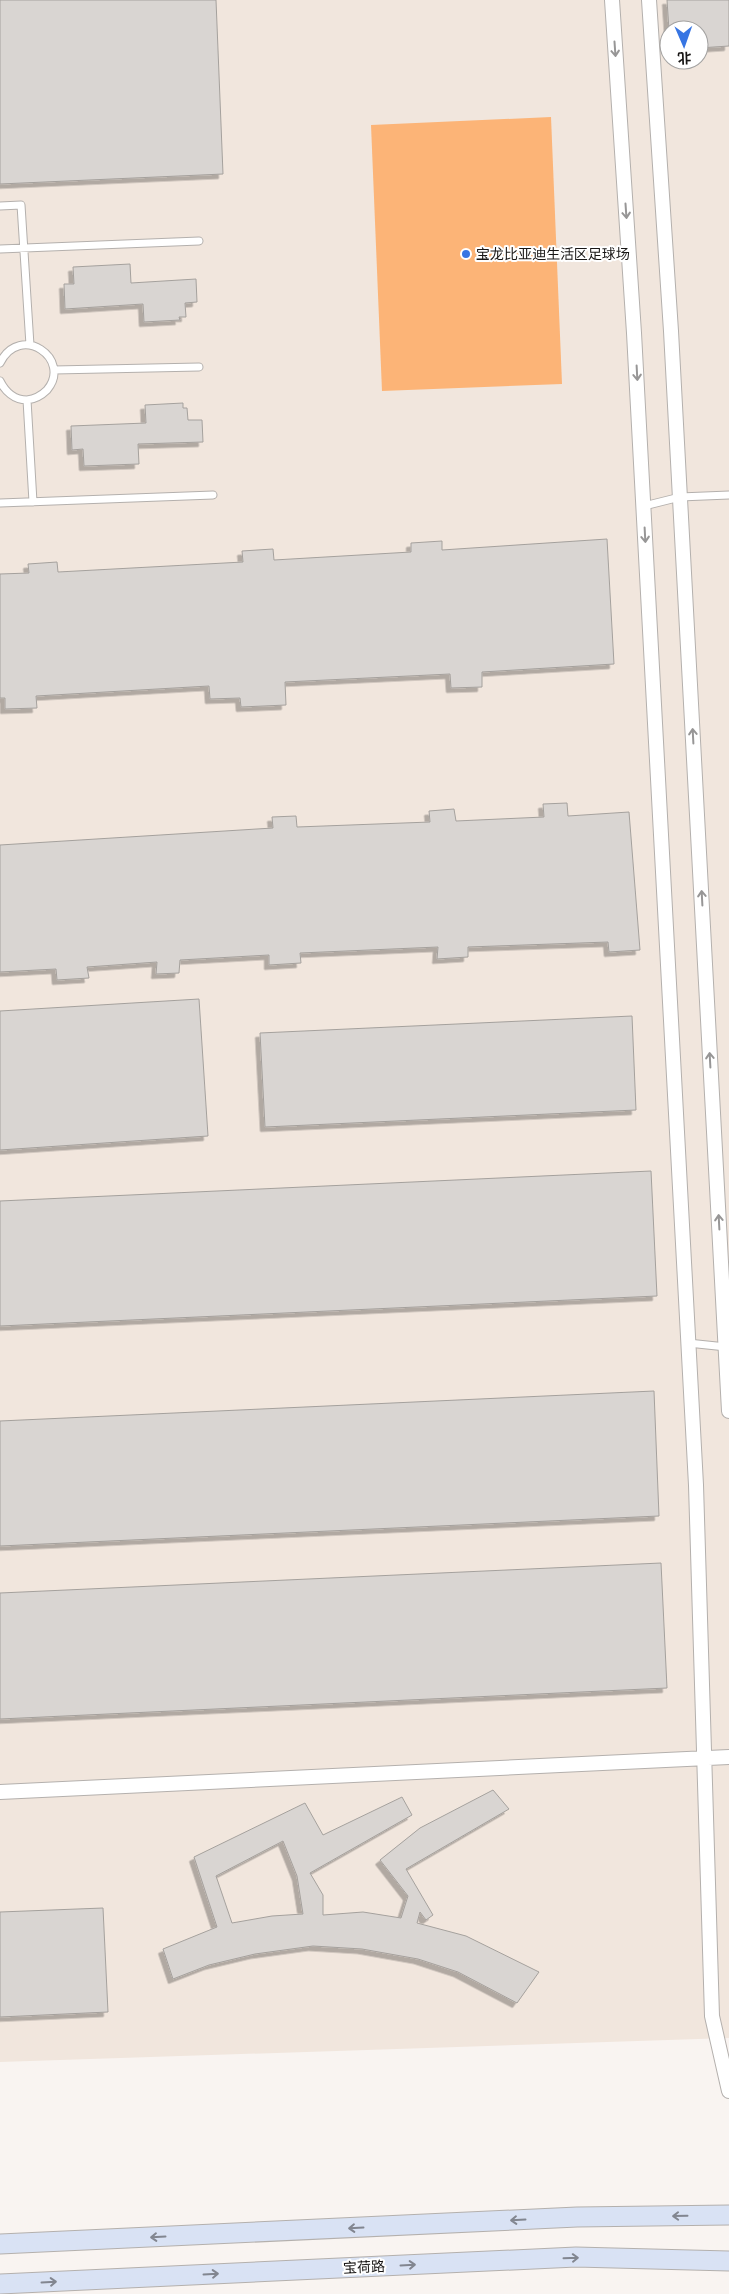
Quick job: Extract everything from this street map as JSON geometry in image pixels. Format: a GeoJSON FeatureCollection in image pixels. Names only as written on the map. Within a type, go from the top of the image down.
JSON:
{"type":"FeatureCollection","features":[{"type":"Feature","properties":{"kind":"main road"},"geometry":{"type":"LineString","coordinates":[[0,2244],[577,2217],[729,2215]]}},
{"type":"Feature","properties":{"kind":"main road","name":"宝荷路"},"geometry":{"type":"LineString","coordinates":[[0,2284],[576,2257],[729,2261]]}},
{"type":"Feature","properties":{"kind":"street"},"geometry":{"type":"LineString","coordinates":[[612,0],[644,506],[696,1485],[712,2016],[729,2091]]}},
{"type":"Feature","properties":{"kind":"street"},"geometry":{"type":"LineString","coordinates":[[649,0],[671,331],[729,1411]]}},
{"type":"Feature","properties":{"kind":"street"},"geometry":{"type":"LineString","coordinates":[[0,1792],[729,1757]]}},
{"type":"Feature","properties":{"kind":"lane"},"geometry":{"type":"LineString","coordinates":[[0,206],[21,205],[30,345]]}},
{"type":"Feature","properties":{"kind":"lane"},"geometry":{"type":"LineString","coordinates":[[0,249],[199,241]]}},
{"type":"Feature","properties":{"kind":"lane"},"geometry":{"type":"LineString","coordinates":[[0,363],[5,354],[12,348],[30,345],[39,347],[46,353],[54,370],[53,379],[44,394],[27,400],[10,394],[0,381]]}},
{"type":"Feature","properties":{"kind":"lane"},"geometry":{"type":"LineString","coordinates":[[54,370],[199,367]]}},
{"type":"Feature","properties":{"kind":"lane"},"geometry":{"type":"LineString","coordinates":[[27,400],[33,502]]}},
{"type":"Feature","properties":{"kind":"lane"},"geometry":{"type":"LineString","coordinates":[[644,506],[680,497],[729,494]]}},
{"type":"Feature","properties":{"kind":"lane"},"geometry":{"type":"LineString","coordinates":[[0,503],[213,495]]}},
{"type":"Feature","properties":{"kind":"lane"},"geometry":{"type":"LineString","coordinates":[[688,1343],[727,1347]]}},
{"type":"Feature","properties":{"kind":"shaded area"},"geometry":{"type":"Polygon","coordinates":[[[0,0],[729,0],[729,2038],[0,2062],[0,0]]]}},
{"type":"Feature","properties":{"kind":"shaded area","name":"宝龙比亚迪生活区足球场"},"geometry":{"type":"Polygon","coordinates":[[[551,117],[562,384],[382,391],[371,125],[551,117]]]}},
{"type":"Feature","properties":{"kind":"building"},"geometry":{"type":"Polygon","coordinates":[[[0,0],[216,0],[223,174],[0,184],[0,0]]]}},
{"type":"Feature","properties":{"kind":"building"},"geometry":{"type":"Polygon","coordinates":[[[667,0],[729,0],[729,46],[709,47],[709,20],[668,20],[667,0]]]}},
{"type":"Feature","properties":{"kind":"building"},"geometry":{"type":"Polygon","coordinates":[[[130,264],[131,283],[196,279],[197,302],[185,303],[186,317],[179,317],[180,320],[144,322],[143,304],[65,309],[64,284],[74,284],[73,267],[130,264]]]}},
{"type":"Feature","properties":{"kind":"building"},"geometry":{"type":"Polygon","coordinates":[[[183,403],[183,408],[187,408],[188,420],[202,420],[203,442],[138,444],[139,464],[84,466],[83,449],[72,450],[71,426],[146,423],[145,405],[183,403]]]}},
{"type":"Feature","properties":{"kind":"building"},"geometry":{"type":"Polygon","coordinates":[[[607,539],[614,664],[482,672],[482,687],[451,688],[450,674],[285,682],[286,705],[241,707],[240,698],[210,699],[209,686],[36,696],[37,708],[5,709],[5,698],[0,698],[0,574],[29,573],[28,564],[57,562],[58,572],[243,562],[242,551],[273,549],[274,560],[411,552],[411,543],[442,541],[442,550],[607,539]]]}},
{"type":"Feature","properties":{"kind":"building"},"geometry":{"type":"Polygon","coordinates":[[[567,803],[568,816],[629,812],[640,950],[609,952],[608,942],[468,947],[468,957],[437,959],[438,947],[300,953],[301,963],[269,965],[269,955],[180,960],[179,973],[156,974],[157,962],[87,967],[89,978],[57,980],[56,969],[0,972],[0,845],[273,828],[272,817],[296,816],[297,827],[430,822],[429,811],[454,809],[456,821],[544,817],[543,804],[567,803]]]}},
{"type":"Feature","properties":{"kind":"building"},"geometry":{"type":"Polygon","coordinates":[[[199,999],[208,1136],[0,1150],[0,1011],[199,999]]]}},
{"type":"Feature","properties":{"kind":"building"},"geometry":{"type":"Polygon","coordinates":[[[632,1016],[636,1110],[265,1127],[260,1033],[632,1016]]]}},
{"type":"Feature","properties":{"kind":"building"},"geometry":{"type":"Polygon","coordinates":[[[651,1171],[657,1296],[0,1326],[0,1201],[651,1171]]]}},
{"type":"Feature","properties":{"kind":"building"},"geometry":{"type":"Polygon","coordinates":[[[654,1391],[659,1516],[0,1546],[0,1421],[654,1391]]]}},
{"type":"Feature","properties":{"kind":"building"},"geometry":{"type":"Polygon","coordinates":[[[661,1563],[667,1688],[0,1719],[0,1593],[661,1563]]]}},
{"type":"Feature","properties":{"kind":"building"},"geometry":{"type":"Polygon","coordinates":[[[493,1790],[509,1809],[406,1869],[433,1915],[426,1920],[420,1912],[417,1923],[466,1936],[539,1972],[517,2003],[458,1972],[418,1959],[362,1949],[313,1946],[255,1954],[209,1965],[173,1979],[163,1949],[217,1927],[194,1857],[305,1803],[323,1835],[402,1797],[412,1815],[310,1873],[323,1895],[323,1915],[363,1912],[401,1918],[408,1896],[380,1860],[420,1828],[493,1790]],[[283,1841],[216,1876],[232,1923],[272,1916],[303,1914],[297,1876],[283,1841]]]}},
{"type":"Feature","properties":{"kind":"building"},"geometry":{"type":"Polygon","coordinates":[[[103,1908],[108,2012],[0,2017],[0,1912],[103,1908]]]}},
{"type":"Feature","properties":{"kind":"place","name":"宝龙比亚迪生活区足球场"},"geometry":{"type":"Point","coordinates":[466,254]}}]}
